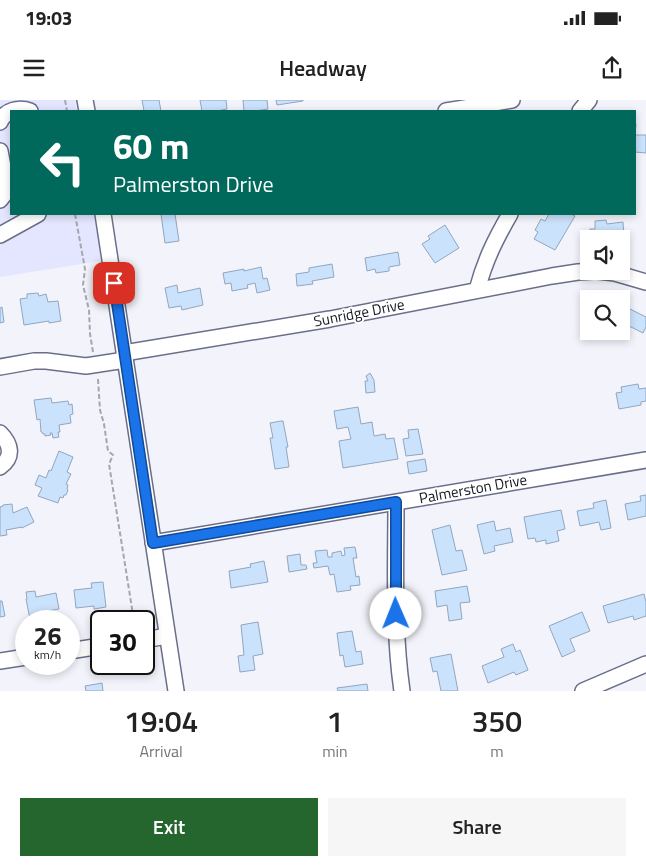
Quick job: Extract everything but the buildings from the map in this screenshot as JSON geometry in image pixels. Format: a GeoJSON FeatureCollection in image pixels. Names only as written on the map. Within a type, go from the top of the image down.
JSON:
{"type":"FeatureCollection","features":[{"type":"Feature","properties":{"kind":"street"},"geometry":{"type":"LineString","coordinates":[[452,110],[512,100]]}},
{"type":"Feature","properties":{"kind":"street"},"geometry":{"type":"LineString","coordinates":[[581,110],[589,100]]}},
{"type":"Feature","properties":{"kind":"street"},"geometry":{"type":"LineString","coordinates":[[15,110],[28,110]]}},
{"type":"Feature","properties":{"kind":"street"},"geometry":{"type":"LineString","coordinates":[[0,122],[10,112]]}},
{"type":"Feature","properties":{"kind":"street"},"geometry":{"type":"LineString","coordinates":[[0,151],[6,183],[6,191],[0,200]]}},
{"type":"Feature","properties":{"kind":"street"},"geometry":{"type":"LineString","coordinates":[[0,235],[36,215]]}},
{"type":"Feature","properties":{"kind":"street"},"geometry":{"type":"LineString","coordinates":[[103,215],[176,691]]}},
{"type":"Feature","properties":{"kind":"street"},"geometry":{"type":"LineString","coordinates":[[477,290],[490,249],[509,215]]}},
{"type":"Feature","properties":{"kind":"street","name":"Sunridge Drive"},"geometry":{"type":"LineString","coordinates":[[0,367],[34,361],[86,366],[124,357],[580,272]]}},
{"type":"Feature","properties":{"kind":"street"},"geometry":{"type":"LineString","coordinates":[[630,277],[646,282]]}},
{"type":"Feature","properties":{"kind":"street"},"geometry":{"type":"LineString","coordinates":[[0,433],[7,443],[9,455],[7,461],[0,467]]}},
{"type":"Feature","properties":{"kind":"street","name":"Palmerston Drive"},"geometry":{"type":"LineString","coordinates":[[153,543],[646,460]]}},
{"type":"Feature","properties":{"kind":"street"},"geometry":{"type":"LineString","coordinates":[[396,502],[397,631],[402,691]]}},
{"type":"Feature","properties":{"kind":"street"},"geometry":{"type":"LineString","coordinates":[[155,638],[167,636]]}},
{"type":"Feature","properties":{"kind":"street"},"geometry":{"type":"LineString","coordinates":[[0,661],[15,659]]}},
{"type":"Feature","properties":{"kind":"street"},"geometry":{"type":"LineString","coordinates":[[583,691],[646,664]]}},
{"type":"Feature","properties":{"kind":"path"},"geometry":{"type":"LineString","coordinates":[[75,215],[85,268],[83,285],[89,310],[93,354]]}},
{"type":"Feature","properties":{"kind":"path"},"geometry":{"type":"LineString","coordinates":[[97,374],[100,410],[108,451],[113,455],[109,464],[132,610]]}},
{"type":"Feature","properties":{"kind":"shaded area"},"geometry":{"type":"Polygon","coordinates":[[[0,100],[75,100],[77,110],[10,110],[10,215],[94,215],[101,261],[0,277],[0,100]]]}},
{"type":"Feature","properties":{"kind":"route"},"geometry":{"type":"LineString","coordinates":[[114,283],[153,543],[396,502],[396,614]]}}]}
